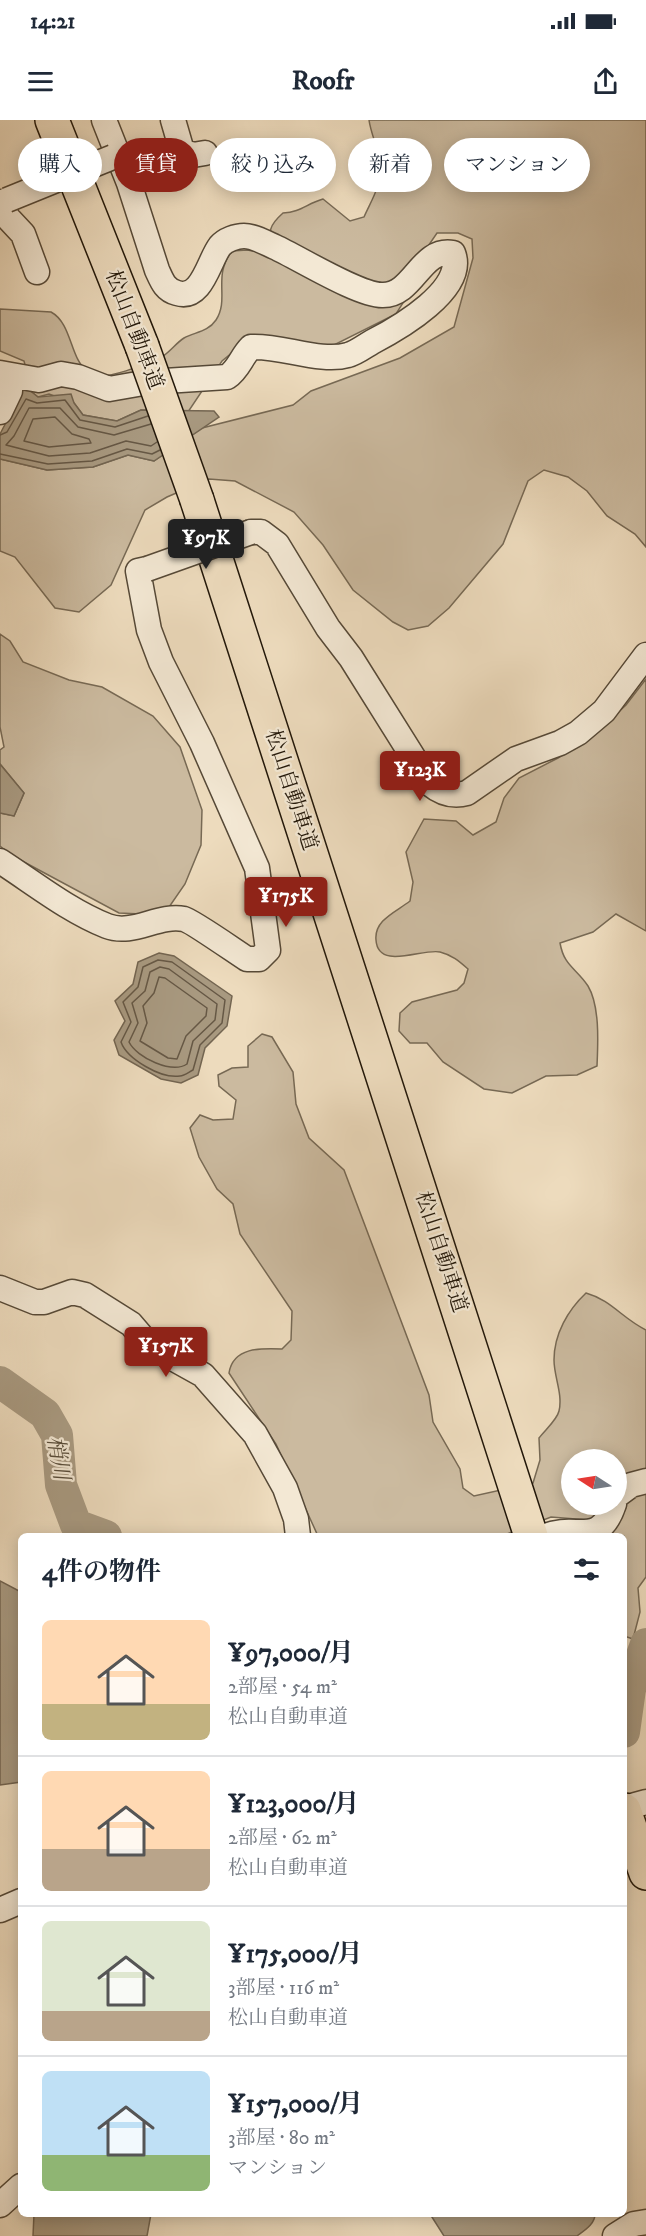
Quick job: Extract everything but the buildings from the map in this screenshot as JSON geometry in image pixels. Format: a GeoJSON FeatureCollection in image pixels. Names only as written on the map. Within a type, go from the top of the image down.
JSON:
{"type":"FeatureCollection","features":[{"type":"Feature","properties":{"kind":"highway","name":"松山自動車道"},"geometry":{"type":"LineString","coordinates":[[52,120],[142,346],[197,500],[530,1533]]}},
{"type":"Feature","properties":{"kind":"highway"},"geometry":{"type":"LineString","coordinates":[[627,1818],[645,1869]]}},
{"type":"Feature","properties":{"kind":"street"},"geometry":{"type":"LineString","coordinates":[[104,120],[114,150]]}},
{"type":"Feature","properties":{"kind":"street"},"geometry":{"type":"LineString","coordinates":[[117,120],[121,138]]}},
{"type":"Feature","properties":{"kind":"street"},"geometry":{"type":"LineString","coordinates":[[173,120],[182,151],[193,154],[205,153]]}},
{"type":"Feature","properties":{"kind":"street"},"geometry":{"type":"LineString","coordinates":[[37,272],[23,234],[8,218],[2,201],[114,157]]}},
{"type":"Feature","properties":{"kind":"street"},"geometry":{"type":"LineString","coordinates":[[0,412],[10,391],[4,374],[39,380],[61,374],[109,390],[148,382],[227,377],[236,371],[243,355],[251,347],[263,346],[332,356],[348,355],[412,321],[452,278],[457,262],[453,252],[443,251],[434,255],[404,287],[386,296],[371,295],[309,262],[245,236],[231,238],[220,246],[201,283],[192,291],[181,295],[170,291],[157,270],[129,192]]}},
{"type":"Feature","properties":{"kind":"street"},"geometry":{"type":"LineString","coordinates":[[0,861],[76,910],[108,927],[130,929],[167,919],[186,919],[247,959],[259,959],[267,950],[257,868],[202,743],[161,662],[149,630],[138,571],[251,532],[261,532],[277,544],[328,628],[351,658],[430,784],[447,794],[458,796],[467,793],[516,759],[561,743],[578,733],[604,711],[646,655]]}},
{"type":"Feature","properties":{"kind":"street"},"geometry":{"type":"LineString","coordinates":[[0,1288],[35,1302],[45,1302],[72,1292],[85,1295],[131,1324],[149,1345],[203,1374],[255,1434],[285,1488],[296,1520],[298,1533]]}},
{"type":"Feature","properties":{"kind":"street"},"geometry":{"type":"LineString","coordinates":[[627,1488],[646,1481]]}},
{"type":"Feature","properties":{"kind":"street"},"geometry":{"type":"LineString","coordinates":[[589,1533],[602,1528],[610,1515]]}},
{"type":"Feature","properties":{"kind":"street"},"geometry":{"type":"LineString","coordinates":[[561,1533],[571,1531],[581,1533]]}},
{"type":"Feature","properties":{"kind":"street"},"geometry":{"type":"LineString","coordinates":[[627,1808],[646,1802]]}},
{"type":"Feature","properties":{"kind":"street"},"geometry":{"type":"LineString","coordinates":[[0,1910],[18,1902]]}},
{"type":"Feature","properties":{"kind":"street"},"geometry":{"type":"LineString","coordinates":[[0,2205],[18,2189]]}},
{"type":"Feature","properties":{"kind":"street"},"geometry":{"type":"LineString","coordinates":[[615,2236],[634,2224],[646,2222]]}},
{"type":"Feature","properties":{"kind":"shaded area"},"geometry":{"type":"Polygon","coordinates":[[[369,120],[646,120],[646,547],[635,534],[607,516],[587,491],[568,477],[544,470],[528,481],[503,544],[449,608],[428,626],[408,630],[393,622],[353,590],[323,545],[294,512],[235,481],[209,479],[167,497],[145,510],[111,585],[79,612],[55,608],[15,557],[0,551],[0,459],[47,470],[93,467],[128,455],[154,461],[202,428],[293,405],[311,391],[400,358],[454,327],[473,258],[472,239],[458,233],[437,233],[422,255],[420,276],[396,314],[328,348],[244,343],[222,361],[188,412],[141,410],[117,421],[83,415],[74,403],[49,394],[38,397],[28,389],[29,379],[24,361],[0,351],[0,309],[51,312],[58,317],[78,359],[89,373],[104,376],[115,374],[163,356],[184,338],[205,329],[216,320],[222,304],[223,270],[232,251],[247,250],[275,255],[270,232],[273,223],[283,213],[323,199],[350,221],[364,217],[376,192],[432,192],[432,138],[373,138],[369,120]]]}},
{"type":"Feature","properties":{"kind":"shaded area"},"geometry":{"type":"Polygon","coordinates":[[[0,634],[10,641],[23,662],[69,680],[102,687],[153,716],[180,747],[202,810],[201,845],[185,884],[167,910],[141,914],[119,913],[11,855],[0,846],[0,813],[14,816],[24,793],[0,764],[0,750],[4,747],[0,727],[0,634]]]}},
{"type":"Feature","properties":{"kind":"shaded area"},"geometry":{"type":"Polygon","coordinates":[[[646,679],[646,931],[616,914],[593,932],[560,943],[567,962],[584,980],[592,994],[597,1025],[597,1066],[577,1075],[546,1076],[512,1093],[484,1089],[443,1062],[427,1043],[410,1043],[399,1031],[400,1013],[412,1002],[457,990],[464,983],[468,969],[455,959],[440,952],[393,956],[384,954],[379,949],[376,940],[378,927],[387,917],[410,901],[413,882],[406,852],[424,819],[456,821],[473,835],[496,822],[504,798],[519,778],[558,758],[599,730],[626,705],[646,679]]]}},
{"type":"Feature","properties":{"kind":"shaded area"},"geometry":{"type":"Polygon","coordinates":[[[262,1034],[272,1037],[293,1072],[296,1104],[309,1138],[344,1170],[429,1395],[433,1422],[460,1469],[463,1488],[474,1496],[533,1483],[540,1460],[539,1438],[558,1414],[560,1405],[554,1360],[556,1341],[573,1307],[586,1293],[603,1300],[646,1330],[646,1577],[638,1588],[640,1612],[633,1639],[627,1637],[627,1533],[596,1533],[588,1520],[551,1517],[510,1533],[317,1533],[276,1444],[229,1373],[236,1358],[242,1354],[257,1349],[282,1349],[291,1340],[292,1311],[240,1234],[233,1204],[217,1189],[199,1157],[190,1128],[200,1115],[213,1120],[233,1119],[236,1100],[219,1086],[218,1075],[232,1068],[248,1067],[248,1046],[262,1034]]]}},
{"type":"Feature","properties":{"kind":"water"},"geometry":{"type":"Polygon","coordinates":[[[28,389],[38,397],[71,394],[74,403],[83,415],[117,421],[141,410],[214,411],[219,417],[154,461],[128,455],[93,467],[47,470],[0,459],[0,434],[23,390],[28,389]]]}},
{"type":"Feature","properties":{"kind":"water"},"geometry":{"type":"Polygon","coordinates":[[[0,764],[24,793],[14,816],[0,813],[0,764]]]}},
{"type":"Feature","properties":{"kind":"water"},"geometry":{"type":"Polygon","coordinates":[[[159,953],[174,956],[232,996],[227,1026],[205,1048],[198,1075],[181,1083],[161,1079],[119,1055],[114,1040],[125,1021],[115,1001],[133,984],[138,962],[159,953]]]}},
{"type":"Feature","properties":{"kind":"water"},"geometry":{"type":"Polygon","coordinates":[[[0,1581],[18,1590],[18,1782],[0,1785],[0,1581]]]}},
{"type":"Feature","properties":{"kind":"water"},"geometry":{"type":"Polygon","coordinates":[[[34,2217],[150,2217],[147,2236],[33,2236],[34,2217]]]}},
{"type":"Feature","properties":{"kind":"water"},"geometry":{"type":"Polygon","coordinates":[[[432,2217],[595,2217],[591,2224],[577,2236],[444,2236],[432,2217]]]}},
{"type":"Feature","properties":{"kind":"waterway","name":"梢川"},"geometry":{"type":"LineString","coordinates":[[0,1382],[45,1414],[57,1435],[61,1485],[76,1525],[98,1533]]}},
{"type":"Feature","properties":{"kind":"waterway","name":"梢川"},"geometry":{"type":"LineString","coordinates":[[627,1710],[630,1689],[646,1644]]}}]}
